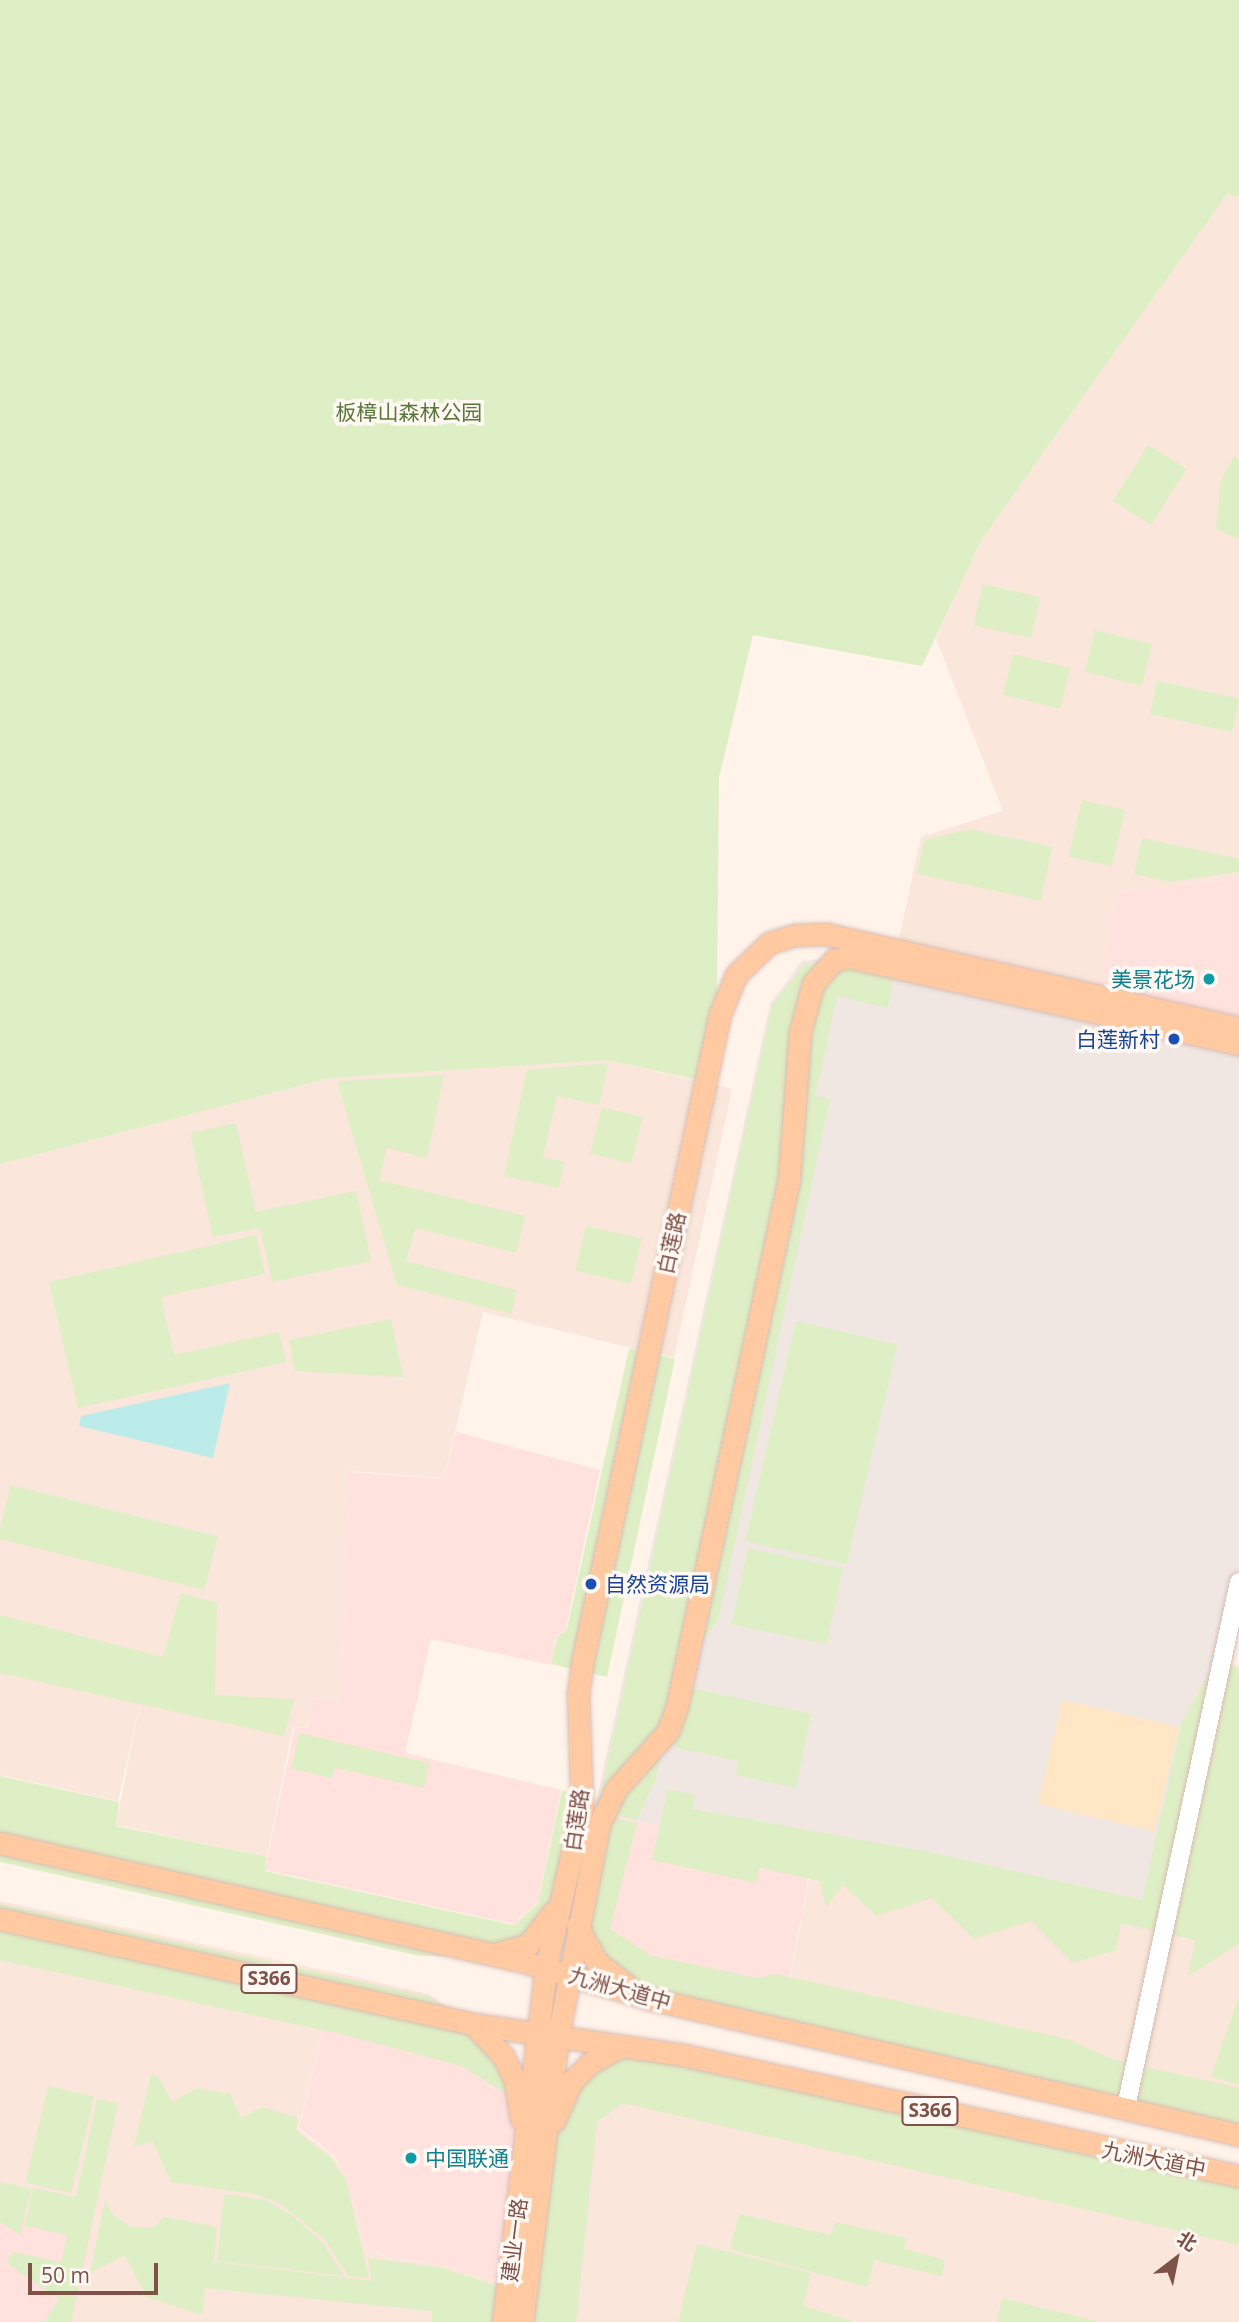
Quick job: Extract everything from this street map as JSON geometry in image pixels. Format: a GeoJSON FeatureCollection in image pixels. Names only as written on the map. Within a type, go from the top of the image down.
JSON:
{"type":"FeatureCollection","features":[{"type":"Feature","properties":{"kind":"main road","name":"白莲路"},"geometry":{"type":"LineString","coordinates":[[548,2035],[546,1967],[582,1809],[578,1704],[584,1652],[720,1014],[727,992],[744,963],[783,937],[833,934],[1239,1028]]}},
{"type":"Feature","properties":{"kind":"main road","name":"白莲路"},"geometry":{"type":"LineString","coordinates":[[548,2035],[569,1974],[604,1808],[663,1737],[675,1714],[789,1179],[802,1021],[806,1001],[823,969],[839,958],[857,958],[1239,1044]]}},
{"type":"Feature","properties":{"kind":"main road","name":"九洲大道中"},"geometry":{"type":"LineString","coordinates":[[0,1843],[492,1954],[546,1967],[651,1999],[1126,2107],[1239,2136]]}},
{"type":"Feature","properties":{"kind":"main road"},"geometry":{"type":"LineString","coordinates":[[492,1954],[528,1944],[539,1935],[560,1898]]}},
{"type":"Feature","properties":{"kind":"main road","name":"九洲大道中"},"geometry":{"type":"LineString","coordinates":[[0,1919],[473,2024],[683,2055],[1239,2176]]}},
{"type":"Feature","properties":{"kind":"main road"},"geometry":{"type":"LineString","coordinates":[[577,1926],[597,1962],[651,1999]]}},
{"type":"Feature","properties":{"kind":"main road"},"geometry":{"type":"LineString","coordinates":[[473,2024],[504,2057],[515,2081],[534,2157]]}},
{"type":"Feature","properties":{"kind":"main road","name":"建业一路"},"geometry":{"type":"LineString","coordinates":[[522,2322],[534,2157],[548,2035]]}},
{"type":"Feature","properties":{"kind":"main road"},"geometry":{"type":"LineString","coordinates":[[534,2157],[572,2081],[590,2063],[622,2046]]}},
{"type":"Feature","properties":{"kind":"main road","name":"建业一路"},"geometry":{"type":"LineString","coordinates":[[503,2322],[534,2157]]}},
{"type":"Feature","properties":{"kind":"street"},"geometry":{"type":"LineString","coordinates":[[1126,2107],[1239,1582]]}},
{"type":"Feature","properties":{"kind":"shaded area","name":"白莲新村"},"geometry":{"type":"Polygon","coordinates":[[[1227,194],[1239,198],[1239,878],[1118,893],[1098,996],[897,948],[921,837],[1003,811],[936,638],[982,539],[1227,194]]]}},
{"type":"Feature","properties":{"kind":"shaded area"},"geometry":{"type":"Polygon","coordinates":[[[1239,878],[1239,1028],[1098,996],[1118,893],[1239,878]]]}},
{"type":"Feature","properties":{"kind":"shaded area"},"geometry":{"type":"Polygon","coordinates":[[[849,956],[1239,1044],[1239,1597],[1168,1935],[594,1812],[770,1004],[802,961],[849,956]]]}},
{"type":"Feature","properties":{"kind":"shaded area"},"geometry":{"type":"Polygon","coordinates":[[[608,1060],[732,1089],[674,1358],[483,1312],[444,1478],[349,1471],[342,1701],[314,1698],[306,1729],[293,1726],[267,1857],[116,1825],[141,1698],[118,1801],[0,1775],[0,1164],[330,1078],[608,1060]]]}},
{"type":"Feature","properties":{"kind":"shaded area"},"geometry":{"type":"Polygon","coordinates":[[[456,1432],[600,1470],[566,1628],[556,1637],[551,1665],[431,1639],[405,1753],[561,1790],[538,1902],[514,1924],[265,1870],[295,1727],[307,1729],[313,1698],[342,1701],[349,1472],[444,1479],[456,1432]]]}},
{"type":"Feature","properties":{"kind":"shaded area"},"geometry":{"type":"Polygon","coordinates":[[[1225,1663],[1239,1666],[1239,2137],[779,2036],[813,1859],[1225,1663]]]}},
{"type":"Feature","properties":{"kind":"shaded area"},"geometry":{"type":"Polygon","coordinates":[[[595,1812],[812,1859],[778,2036],[616,1978],[595,1812]]]}},
{"type":"Feature","properties":{"kind":"shaded area"},"geometry":{"type":"Polygon","coordinates":[[[0,1901],[337,1973],[298,2129],[333,2156],[347,2178],[366,2245],[387,2258],[443,2265],[508,2284],[503,2322],[74,2322],[94,2225],[0,2203],[0,1901]]]}},
{"type":"Feature","properties":{"kind":"shaded area"},"geometry":{"type":"Polygon","coordinates":[[[337,1973],[429,1994],[461,2015],[519,2104],[508,2284],[443,2265],[387,2257],[366,2245],[347,2178],[334,2155],[299,2128],[337,1973]]]}},
{"type":"Feature","properties":{"kind":"shaded area"},"geometry":{"type":"Polygon","coordinates":[[[572,2081],[1239,2174],[1239,2322],[522,2322],[544,2161],[572,2081]]]}},
{"type":"Feature","properties":{"kind":"shaded area"},"geometry":{"type":"Polygon","coordinates":[[[0,2204],[94,2225],[74,2322],[0,2322],[0,2204]]]}},
{"type":"Feature","properties":{"kind":"green space","name":"板樟山森林公园"},"geometry":{"type":"Polygon","coordinates":[[[0,0],[1239,0],[1239,198],[1227,194],[982,539],[922,666],[753,635],[719,778],[716,1084],[608,1060],[330,1078],[0,1164],[0,0]]]}},
{"type":"Feature","properties":{"kind":"green space"},"geometry":{"type":"Polygon","coordinates":[[[1148,445],[1186,469],[1151,525],[1113,501],[1148,445]]]}},
{"type":"Feature","properties":{"kind":"green space"},"geometry":{"type":"Polygon","coordinates":[[[1234,456],[1239,459],[1239,539],[1216,529],[1221,480],[1234,456]]]}},
{"type":"Feature","properties":{"kind":"green space"},"geometry":{"type":"Polygon","coordinates":[[[983,584],[1040,597],[1031,638],[974,625],[983,584]]]}},
{"type":"Feature","properties":{"kind":"green space"},"geometry":{"type":"Polygon","coordinates":[[[1095,630],[1152,644],[1142,686],[1085,672],[1095,630]]]}},
{"type":"Feature","properties":{"kind":"green space"},"geometry":{"type":"Polygon","coordinates":[[[1013,654],[1070,668],[1060,709],[1003,695],[1013,654]]]}},
{"type":"Feature","properties":{"kind":"green space"},"geometry":{"type":"Polygon","coordinates":[[[1157,681],[1239,698],[1232,732],[1150,714],[1157,681]]]}},
{"type":"Feature","properties":{"kind":"green space"},"geometry":{"type":"Polygon","coordinates":[[[1082,800],[1125,810],[1112,866],[1069,857],[1082,800]]]}},
{"type":"Feature","properties":{"kind":"green space"},"geometry":{"type":"Polygon","coordinates":[[[970,829],[1052,847],[1041,901],[917,874],[924,840],[970,829]]]}},
{"type":"Feature","properties":{"kind":"green space"},"geometry":{"type":"Polygon","coordinates":[[[1142,838],[1239,859],[1239,872],[1169,882],[1134,874],[1142,838]]]}},
{"type":"Feature","properties":{"kind":"green space"},"geometry":{"type":"Polygon","coordinates":[[[850,960],[895,971],[888,1008],[837,996],[815,1096],[830,1099],[718,1621],[679,1670],[655,1782],[637,1820],[597,1811],[772,1005],[804,964],[850,960]]]}},
{"type":"Feature","properties":{"kind":"green space"},"geometry":{"type":"Polygon","coordinates":[[[608,1063],[599,1105],[557,1096],[543,1157],[564,1162],[559,1188],[504,1176],[527,1070],[608,1063]]]}},
{"type":"Feature","properties":{"kind":"green space"},"geometry":{"type":"Polygon","coordinates":[[[444,1075],[427,1158],[387,1148],[379,1180],[525,1216],[516,1253],[415,1228],[406,1261],[516,1290],[512,1314],[397,1285],[337,1081],[444,1075]]]}},
{"type":"Feature","properties":{"kind":"green space"},"geometry":{"type":"Polygon","coordinates":[[[602,1107],[643,1117],[631,1164],[590,1154],[602,1107]]]}},
{"type":"Feature","properties":{"kind":"green space"},"geometry":{"type":"Polygon","coordinates":[[[236,1123],[256,1212],[356,1191],[371,1261],[272,1282],[260,1228],[213,1237],[190,1133],[236,1123]]]}},
{"type":"Feature","properties":{"kind":"green space"},"geometry":{"type":"Polygon","coordinates":[[[586,1226],[642,1239],[631,1284],[576,1271],[586,1226]]]}},
{"type":"Feature","properties":{"kind":"green space"},"geometry":{"type":"Polygon","coordinates":[[[256,1235],[265,1274],[161,1297],[174,1355],[279,1332],[286,1362],[78,1408],[49,1282],[256,1235]]]}},
{"type":"Feature","properties":{"kind":"green space"},"geometry":{"type":"Polygon","coordinates":[[[391,1319],[403,1377],[295,1371],[289,1340],[391,1319]]]}},
{"type":"Feature","properties":{"kind":"green space"},"geometry":{"type":"Polygon","coordinates":[[[796,1321],[897,1344],[846,1565],[745,1541],[796,1321]]]}},
{"type":"Feature","properties":{"kind":"green space"},"geometry":{"type":"Polygon","coordinates":[[[629,1348],[675,1359],[607,1677],[551,1664],[557,1637],[567,1628],[629,1348]]]}},
{"type":"Feature","properties":{"kind":"green space"},"geometry":{"type":"Polygon","coordinates":[[[11,1485],[218,1537],[204,1590],[0,1539],[11,1485]]]}},
{"type":"Feature","properties":{"kind":"green space"},"geometry":{"type":"Polygon","coordinates":[[[748,1548],[843,1568],[827,1644],[732,1624],[748,1548]]]}},
{"type":"Feature","properties":{"kind":"green space"},"geometry":{"type":"Polygon","coordinates":[[[181,1593],[217,1603],[215,1695],[294,1699],[284,1736],[0,1673],[0,1615],[163,1657],[181,1593]]]}},
{"type":"Feature","properties":{"kind":"green space"},"geometry":{"type":"Polygon","coordinates":[[[1215,1662],[1239,1668],[1239,1944],[1188,1976],[1195,1940],[1121,1923],[1116,1950],[1073,1963],[1031,1921],[974,1939],[932,1898],[876,1916],[843,1885],[826,1907],[820,1881],[760,1868],[756,1883],[652,1860],[668,1789],[695,1795],[692,1809],[934,1853],[1142,1900],[1182,1722],[1215,1662]]]}},
{"type":"Feature","properties":{"kind":"green space"},"geometry":{"type":"Polygon","coordinates":[[[686,1687],[811,1714],[796,1788],[736,1775],[738,1761],[673,1747],[686,1687]]]}},
{"type":"Feature","properties":{"kind":"green space"},"geometry":{"type":"Polygon","coordinates":[[[299,1733],[429,1763],[424,1788],[335,1768],[332,1778],[291,1769],[299,1733]]]}},
{"type":"Feature","properties":{"kind":"green space"},"geometry":{"type":"Polygon","coordinates":[[[0,1776],[119,1802],[116,1826],[267,1857],[265,1871],[514,1925],[538,1903],[562,1790],[582,1795],[560,1898],[539,1934],[467,1956],[420,1956],[0,1862],[0,1776]]]}},
{"type":"Feature","properties":{"kind":"green space"},"geometry":{"type":"Polygon","coordinates":[[[596,1814],[637,1823],[610,1929],[650,1955],[757,1978],[776,1974],[1067,2039],[1112,2059],[1239,2088],[1239,2137],[638,1990],[587,1945],[596,1814]]]}},
{"type":"Feature","properties":{"kind":"green space"},"geometry":{"type":"Polygon","coordinates":[[[0,1904],[429,1996],[460,2017],[513,2083],[505,2093],[461,2066],[345,2035],[0,1960],[0,1904]]]}},
{"type":"Feature","properties":{"kind":"green space"},"geometry":{"type":"Polygon","coordinates":[[[1239,1996],[1239,2084],[1211,2077],[1239,1996]]]}},
{"type":"Feature","properties":{"kind":"green space"},"geometry":{"type":"Polygon","coordinates":[[[628,2052],[1239,2183],[1239,2245],[623,2103],[597,2122],[576,2322],[528,2322],[548,2163],[562,2112],[587,2073],[628,2052]]]}},
{"type":"Feature","properties":{"kind":"green space"},"geometry":{"type":"Polygon","coordinates":[[[151,2074],[158,2076],[172,2102],[198,2088],[230,2094],[241,2118],[263,2107],[298,2118],[296,2130],[332,2159],[346,2180],[369,2278],[348,2276],[325,2240],[281,2204],[253,2194],[171,2182],[152,2141],[134,2147],[151,2074]]]}},
{"type":"Feature","properties":{"kind":"green space"},"geometry":{"type":"Polygon","coordinates":[[[48,2086],[94,2097],[72,2193],[26,2182],[48,2086]]]}},
{"type":"Feature","properties":{"kind":"green space"},"geometry":{"type":"Polygon","coordinates":[[[97,2099],[118,2103],[71,2322],[44,2322],[59,2299],[6,2263],[13,2252],[61,2262],[67,2235],[25,2226],[33,2188],[76,2197],[97,2099]]]}},
{"type":"Feature","properties":{"kind":"green space"},"geometry":{"type":"Polygon","coordinates":[[[0,2182],[31,2189],[20,2235],[0,2222],[0,2182]]]}},
{"type":"Feature","properties":{"kind":"green space"},"geometry":{"type":"Polygon","coordinates":[[[224,2194],[265,2200],[293,2216],[324,2244],[344,2276],[217,2261],[224,2194]]]}},
{"type":"Feature","properties":{"kind":"green space"},"geometry":{"type":"Polygon","coordinates":[[[105,2200],[113,2215],[131,2227],[153,2228],[164,2217],[217,2227],[214,2262],[372,2281],[368,2258],[443,2268],[503,2288],[498,2322],[432,2322],[432,2311],[205,2288],[202,2315],[146,2297],[125,2255],[90,2273],[105,2200]]]}},
{"type":"Feature","properties":{"kind":"green space"},"geometry":{"type":"Polygon","coordinates":[[[739,2214],[831,2235],[835,2222],[907,2238],[904,2249],[945,2260],[942,2276],[874,2260],[867,2287],[730,2249],[739,2214]]]}},
{"type":"Feature","properties":{"kind":"green space"},"geometry":{"type":"Polygon","coordinates":[[[697,2244],[811,2273],[803,2306],[854,2322],[678,2322],[697,2244]]]}},
{"type":"Feature","properties":{"kind":"green space"},"geometry":{"type":"Polygon","coordinates":[[[1002,2298],[1100,2322],[997,2322],[1002,2298]]]}},
{"type":"Feature","properties":{"kind":"sand"},"geometry":{"type":"Polygon","coordinates":[[[1062,1700],[1179,1727],[1155,1831],[1038,1804],[1062,1700]]]}},
{"type":"Feature","properties":{"kind":"water"},"geometry":{"type":"Polygon","coordinates":[[[230,1383],[213,1458],[79,1426],[81,1416],[230,1383]]]}},
{"type":"Feature","properties":{"kind":"place","name":"美景花场"},"geometry":{"type":"Point","coordinates":[1209,979]}},
{"type":"Feature","properties":{"kind":"place","name":"白莲新村"},"geometry":{"type":"Point","coordinates":[1174,1039]}},
{"type":"Feature","properties":{"kind":"place","name":"自然资源局"},"geometry":{"type":"Point","coordinates":[591,1584]}},
{"type":"Feature","properties":{"kind":"place","name":"中国联通"},"geometry":{"type":"Point","coordinates":[411,2158]}}]}
